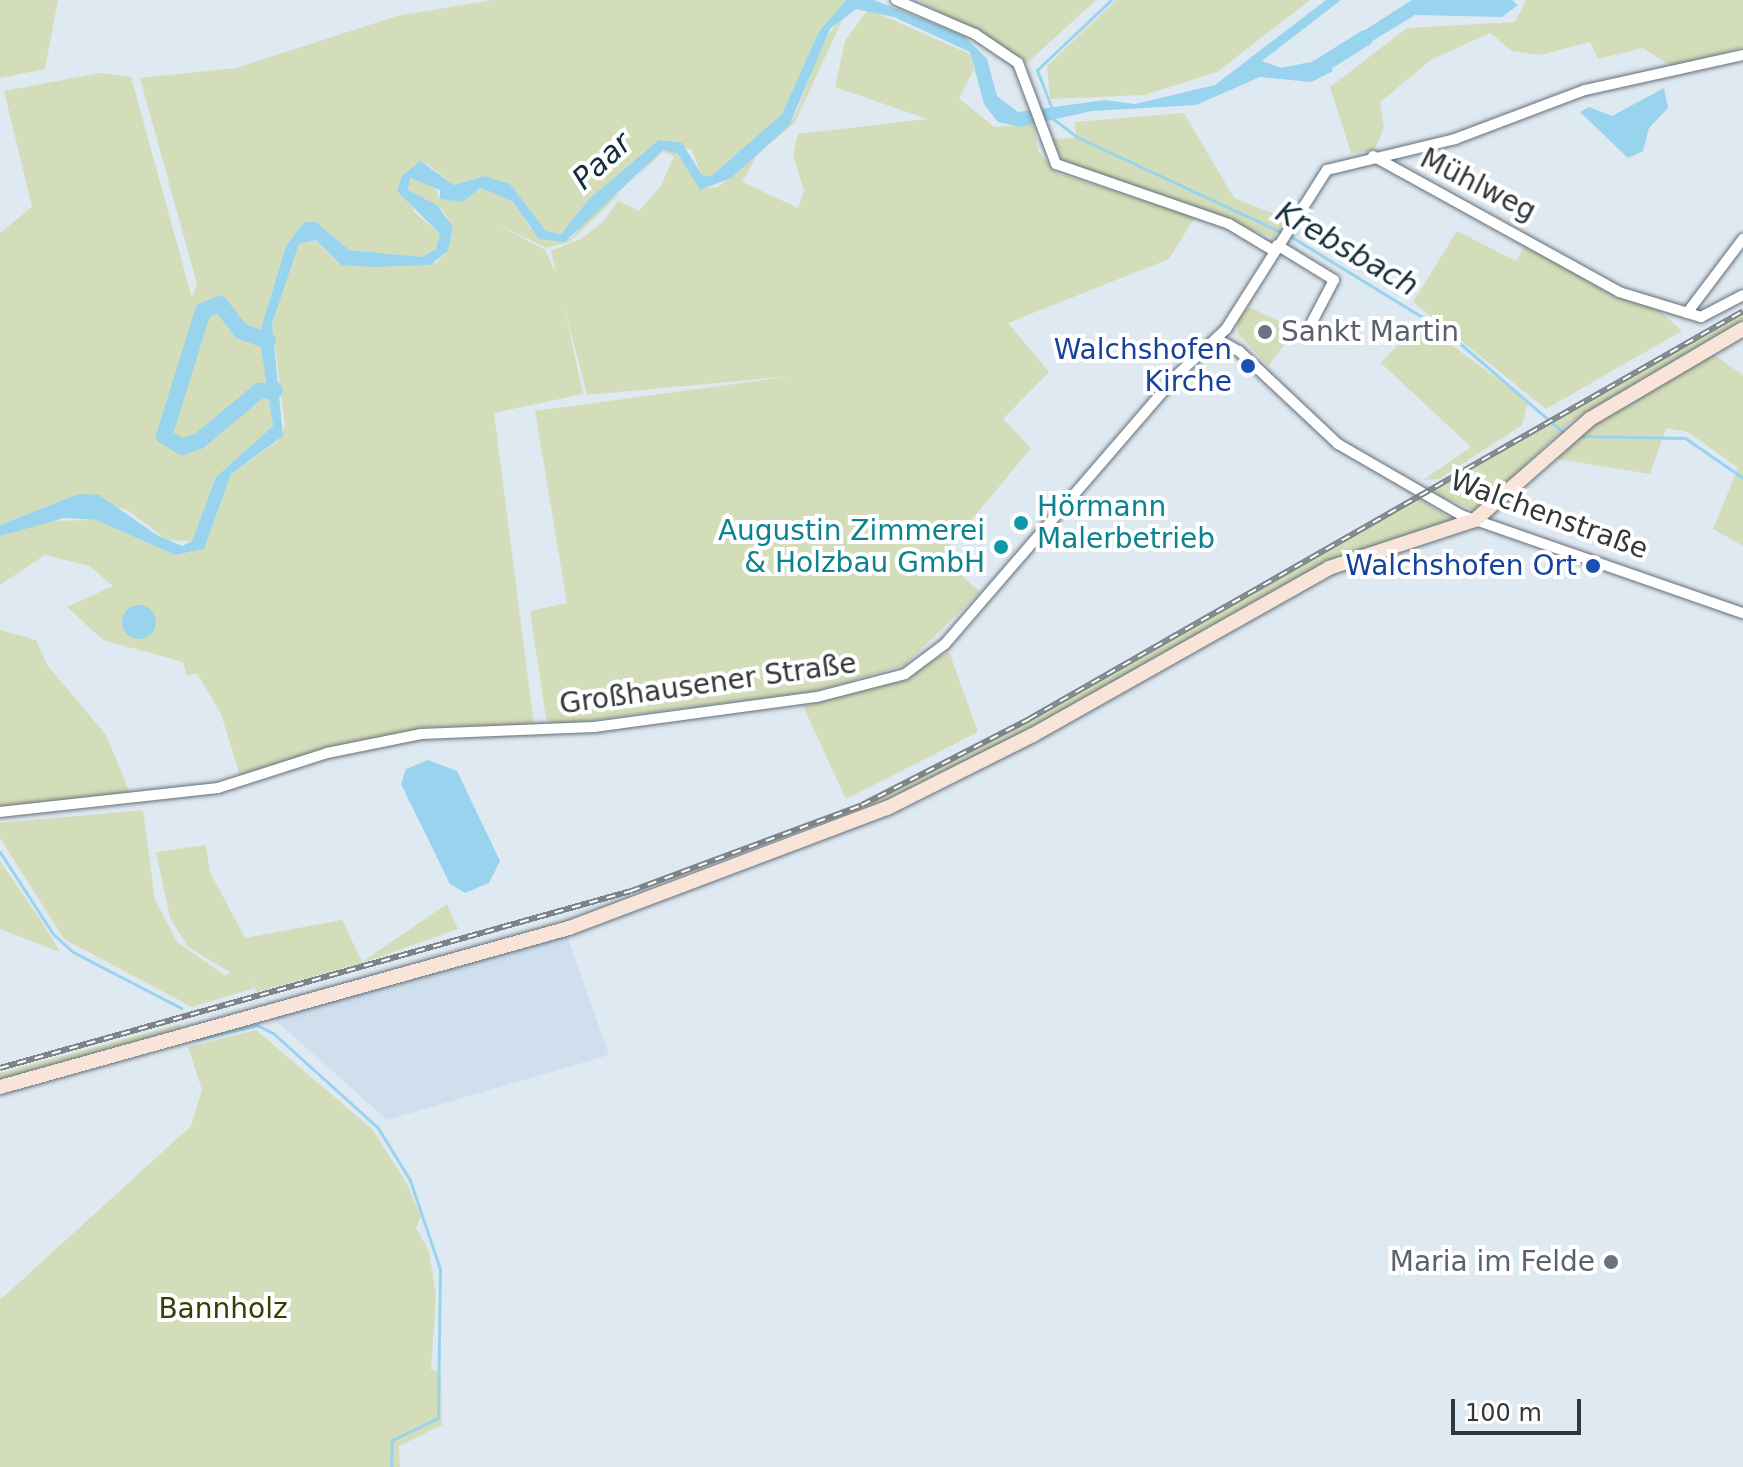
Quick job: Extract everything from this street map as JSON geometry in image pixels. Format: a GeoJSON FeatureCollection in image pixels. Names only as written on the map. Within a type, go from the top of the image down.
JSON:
{"type":"FeatureCollection","features":[{"type":"Feature","properties":{"kind":"street"},"geometry":{"type":"LineString","coordinates":[[896,0],[1007,54],[1027,75],[1036,102],[1040,134],[1050,158],[1065,170],[1229,224],[1276,244],[1334,280],[1312,322]]}},
{"type":"Feature","properties":{"kind":"street"},"geometry":{"type":"LineString","coordinates":[[1226,329],[1276,244],[1327,170],[1373,156],[1455,139],[1585,90],[1743,55]]}},
{"type":"Feature","properties":{"kind":"street","name":"Mühlweg"},"geometry":{"type":"LineString","coordinates":[[1373,156],[1610,288],[1687,313],[1709,315],[1743,295]]}},
{"type":"Feature","properties":{"kind":"street"},"geometry":{"type":"LineString","coordinates":[[1687,313],[1743,239]]}},
{"type":"Feature","properties":{"kind":"street","name":"Großhausener Straße"},"geometry":{"type":"LineString","coordinates":[[0,812],[243,781],[327,753],[421,734],[594,727],[817,697],[905,674],[945,644],[1176,376],[1226,329]]}},
{"type":"Feature","properties":{"kind":"street","name":"Walchenstraße"},"geometry":{"type":"LineString","coordinates":[[1226,329],[1239,351]]}},
{"type":"Feature","properties":{"kind":"street"},"geometry":{"type":"LineString","coordinates":[[0,1087],[569,928],[753,863],[1005,750],[1329,568],[1475,520],[1579,429],[1743,329]]}},
{"type":"Feature","properties":{"kind":"street","name":"Walchenstraße"},"geometry":{"type":"LineString","coordinates":[[1217,339],[1239,351],[1338,444],[1475,520],[1743,613]]}},
{"type":"Feature","properties":{"kind":"shaded area"},"geometry":{"type":"Polygon","coordinates":[[[567,936],[609,1055],[387,1120],[272,1017],[567,936]]]}},
{"type":"Feature","properties":{"kind":"green space"},"geometry":{"type":"Polygon","coordinates":[[[0,0],[58,0],[45,69],[0,78],[0,0]]]}},
{"type":"Feature","properties":{"kind":"green space"},"geometry":{"type":"Polygon","coordinates":[[[493,0],[846,0],[819,31],[782,114],[711,176],[702,175],[691,149],[653,145],[625,176],[589,199],[561,234],[546,231],[510,184],[485,176],[454,185],[427,164],[402,176],[414,212],[440,234],[436,249],[422,257],[349,250],[304,222],[286,246],[259,335],[273,426],[216,477],[192,541],[167,540],[129,511],[78,494],[0,525],[0,233],[32,207],[4,91],[100,73],[131,77],[192,298],[197,284],[140,78],[236,68],[397,16],[493,0]]]}},
{"type":"Feature","properties":{"kind":"green space"},"geometry":{"type":"Polygon","coordinates":[[[919,0],[1096,0],[1027,63],[919,0]]]}},
{"type":"Feature","properties":{"kind":"green space"},"geometry":{"type":"Polygon","coordinates":[[[1116,0],[1310,0],[1217,72],[1144,95],[1050,99],[1047,66],[1116,0]]]}},
{"type":"Feature","properties":{"kind":"green space"},"geometry":{"type":"Polygon","coordinates":[[[1526,0],[1743,0],[1743,47],[1673,67],[1643,48],[1598,59],[1590,42],[1540,55],[1512,51],[1490,33],[1431,60],[1380,102],[1384,128],[1374,151],[1351,153],[1330,87],[1407,28],[1515,22],[1526,0]]]}},
{"type":"Feature","properties":{"kind":"green space"},"geometry":{"type":"Polygon","coordinates":[[[868,9],[970,54],[974,69],[959,98],[994,127],[1034,124],[1038,151],[1056,173],[1195,217],[1169,259],[1008,323],[1049,372],[1003,419],[1031,448],[941,557],[980,592],[905,665],[816,691],[554,725],[546,718],[530,611],[567,603],[535,411],[793,376],[587,395],[564,305],[583,394],[494,413],[534,725],[426,727],[241,779],[221,714],[197,673],[187,676],[183,662],[103,640],[67,607],[113,586],[89,566],[45,555],[0,585],[0,536],[42,521],[96,520],[175,555],[204,549],[231,474],[278,441],[285,426],[272,324],[299,244],[316,240],[341,265],[436,263],[448,251],[453,227],[442,209],[408,190],[410,178],[435,187],[440,199],[463,202],[480,188],[491,192],[513,202],[531,229],[571,239],[599,204],[620,193],[570,242],[546,248],[495,223],[545,250],[556,274],[551,251],[582,238],[603,222],[618,201],[639,211],[661,186],[674,156],[663,152],[625,188],[662,150],[678,154],[700,189],[718,187],[795,116],[824,40],[845,14],[795,122],[757,155],[742,182],[798,208],[804,191],[793,155],[798,134],[927,119],[835,87],[845,41],[868,9]]]}},
{"type":"Feature","properties":{"kind":"green space"},"geometry":{"type":"Polygon","coordinates":[[[1184,113],[1234,198],[1285,218],[1274,238],[1065,163],[1048,139],[1076,138],[1075,122],[1184,113]]]}},
{"type":"Feature","properties":{"kind":"green space"},"geometry":{"type":"Polygon","coordinates":[[[1457,231],[1516,261],[1527,242],[1608,293],[1660,311],[1682,331],[1546,409],[1413,302],[1457,231]]]}},
{"type":"Feature","properties":{"kind":"green space"},"geometry":{"type":"Polygon","coordinates":[[[1249,307],[1296,329],[1268,366],[1238,334],[1238,319],[1249,307]]]}},
{"type":"Feature","properties":{"kind":"green space"},"geometry":{"type":"Polygon","coordinates":[[[1743,311],[1743,320],[1569,423],[1476,511],[1431,492],[1743,311]]]}},
{"type":"Feature","properties":{"kind":"green space"},"geometry":{"type":"Polygon","coordinates":[[[1419,321],[1528,401],[1522,425],[1439,479],[1423,480],[1471,447],[1381,363],[1419,321]]]}},
{"type":"Feature","properties":{"kind":"green space"},"geometry":{"type":"Polygon","coordinates":[[[1713,354],[1743,375],[1743,546],[1713,529],[1738,468],[1688,432],[1666,428],[1650,474],[1557,459],[1592,426],[1713,354]]]}},
{"type":"Feature","properties":{"kind":"green space"},"geometry":{"type":"Polygon","coordinates":[[[1419,499],[1456,522],[1326,563],[975,759],[888,803],[807,831],[974,751],[1419,499]]]}},
{"type":"Feature","properties":{"kind":"green space"},"geometry":{"type":"Polygon","coordinates":[[[0,630],[36,640],[48,666],[106,735],[131,795],[0,809],[0,630]]]}},
{"type":"Feature","properties":{"kind":"green space"},"geometry":{"type":"Polygon","coordinates":[[[949,652],[978,732],[846,799],[803,706],[884,685],[949,652]]]}},
{"type":"Feature","properties":{"kind":"green space"},"geometry":{"type":"Polygon","coordinates":[[[143,810],[155,900],[177,942],[226,976],[230,972],[188,947],[170,918],[156,852],[206,845],[210,872],[245,938],[342,920],[362,962],[447,904],[458,929],[362,963],[257,992],[249,977],[254,988],[192,1007],[64,939],[0,838],[0,823],[143,810]]]}},
{"type":"Feature","properties":{"kind":"green space"},"geometry":{"type":"Polygon","coordinates":[[[0,861],[43,923],[60,952],[0,929],[0,861]]]}},
{"type":"Feature","properties":{"kind":"green space"},"geometry":{"type":"Polygon","coordinates":[[[180,1024],[180,1028],[0,1079],[0,1073],[180,1024]]]}},
{"type":"Feature","properties":{"kind":"green space","name":"Bannholz"},"geometry":{"type":"Polygon","coordinates":[[[256,1030],[372,1129],[406,1182],[421,1216],[416,1228],[429,1251],[436,1295],[431,1370],[441,1371],[442,1425],[399,1446],[400,1467],[0,1467],[0,1300],[191,1126],[202,1090],[188,1047],[256,1030]]]}},
{"type":"Feature","properties":{"kind":"water"},"geometry":{"type":"Polygon","coordinates":[[[846,0],[874,0],[964,36],[987,59],[997,96],[1018,112],[1105,100],[1135,104],[1215,85],[1326,0],[1341,0],[1262,61],[1281,68],[1325,59],[1333,71],[1311,82],[1260,77],[1196,105],[1092,111],[1020,127],[998,122],[984,104],[970,52],[894,17],[856,9],[830,29],[789,126],[731,178],[700,190],[678,154],[663,150],[565,242],[539,239],[513,202],[491,192],[480,188],[463,202],[440,199],[440,190],[410,178],[408,190],[438,206],[453,227],[448,251],[430,265],[374,267],[341,265],[316,240],[299,244],[272,324],[283,436],[231,474],[204,549],[175,555],[96,520],[64,518],[0,536],[0,525],[78,494],[99,495],[157,535],[182,546],[192,541],[216,477],[273,426],[259,335],[286,246],[304,222],[316,222],[349,250],[422,257],[436,249],[440,234],[397,191],[402,176],[420,161],[454,185],[485,176],[510,184],[546,231],[561,234],[589,199],[659,140],[682,143],[702,175],[711,176],[782,114],[819,31],[846,0]]]}},
{"type":"Feature","properties":{"kind":"water"},"geometry":{"type":"Polygon","coordinates":[[[1412,0],[1512,0],[1518,5],[1502,17],[1415,15],[1351,54],[1343,44],[1412,0]]]}},
{"type":"Feature","properties":{"kind":"water"},"geometry":{"type":"Polygon","coordinates":[[[1664,88],[1668,108],[1649,128],[1643,151],[1628,158],[1580,112],[1589,107],[1612,116],[1664,88]]]}},
{"type":"Feature","properties":{"kind":"water"},"geometry":{"type":"Polygon","coordinates":[[[139,605],[151,610],[156,622],[151,634],[139,639],[127,634],[122,622],[127,610],[139,605]]]}},
{"type":"Feature","properties":{"kind":"water"},"geometry":{"type":"Polygon","coordinates":[[[428,760],[457,771],[500,861],[489,883],[465,893],[450,884],[401,784],[406,769],[428,760]]]}},
{"type":"Feature","properties":{"kind":"waterway"},"geometry":{"type":"LineString","coordinates":[[1052,109],[1037,70],[1111,0]]}},
{"type":"Feature","properties":{"kind":"waterway","name":"Paar"},"geometry":{"type":"LineString","coordinates":[[1311,72],[1365,38]]}},
{"type":"Feature","properties":{"kind":"waterway"},"geometry":{"type":"LineString","coordinates":[[1048,115],[1077,137],[1283,233]]}},
{"type":"Feature","properties":{"kind":"waterway","name":"Krebsbach"},"geometry":{"type":"LineString","coordinates":[[1290,236],[1448,333],[1565,434]]}},
{"type":"Feature","properties":{"kind":"waterway","name":"Paar"},"geometry":{"type":"LineString","coordinates":[[268,341],[241,331],[220,304],[203,311],[164,436],[182,447],[199,441],[259,391],[275,390]]}},
{"type":"Feature","properties":{"kind":"waterway","name":"Krebsbach"},"geometry":{"type":"LineString","coordinates":[[1580,436],[1685,438],[1743,478]]}},
{"type":"Feature","properties":{"kind":"waterway"},"geometry":{"type":"LineString","coordinates":[[0,852],[53,934],[73,952],[181,1008]]}},
{"type":"Feature","properties":{"kind":"waterway"},"geometry":{"type":"LineString","coordinates":[[195,1040],[257,1025],[273,1033],[378,1128],[410,1180],[440,1269],[438,1418],[392,1440],[391,1467]]}},
{"type":"Feature","properties":{"kind":"railway"},"geometry":{"type":"LineString","coordinates":[[0,1068],[631,891],[862,805],[1029,719],[1743,311]]}},
{"type":"Feature","properties":{"kind":"place","name":"Sankt Martin"},"geometry":{"type":"Point","coordinates":[1265,332]}},
{"type":"Feature","properties":{"kind":"place","name":"Walchshofen Kirche"},"geometry":{"type":"Point","coordinates":[1248,366]}},
{"type":"Feature","properties":{"kind":"place","name":"Hörmann Malerbetrieb"},"geometry":{"type":"Point","coordinates":[1021,523]}},
{"type":"Feature","properties":{"kind":"place","name":"Augustin Zimmerei & Holzbau GmbH"},"geometry":{"type":"Point","coordinates":[1001,547]}},
{"type":"Feature","properties":{"kind":"place","name":"Walchshofen Ort"},"geometry":{"type":"Point","coordinates":[1593,566]}},
{"type":"Feature","properties":{"kind":"place","name":"Maria im Felde"},"geometry":{"type":"Point","coordinates":[1611,1262]}}]}
